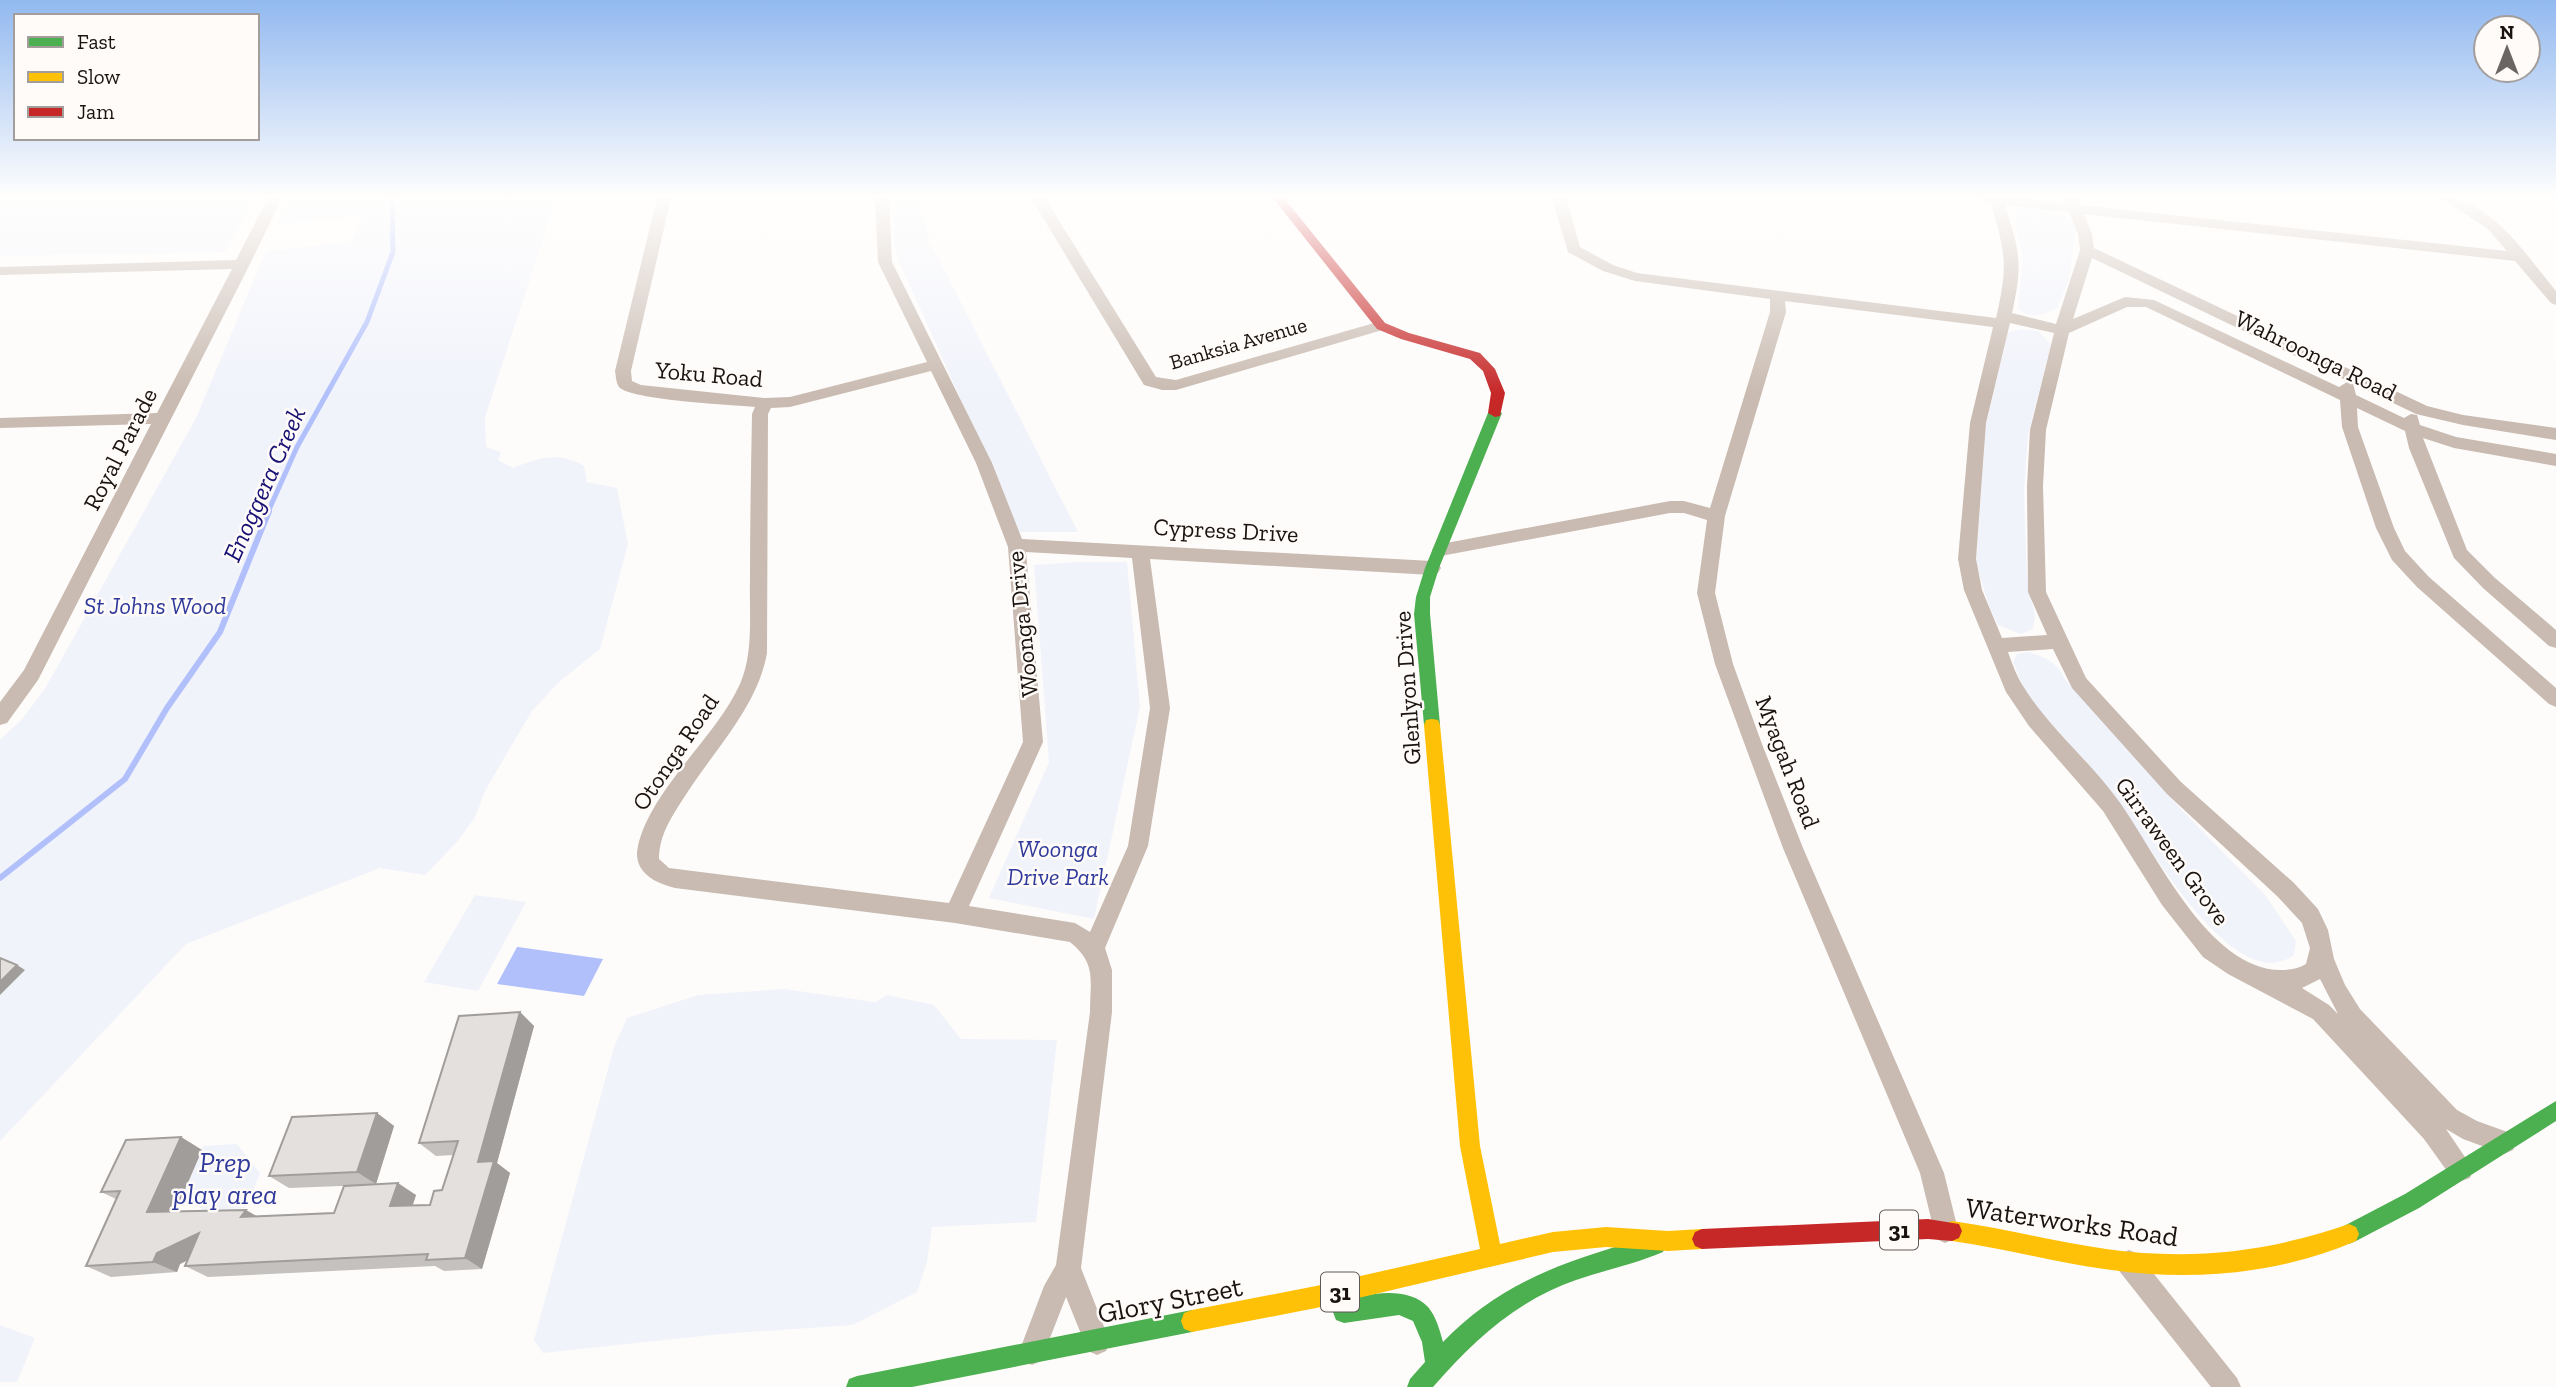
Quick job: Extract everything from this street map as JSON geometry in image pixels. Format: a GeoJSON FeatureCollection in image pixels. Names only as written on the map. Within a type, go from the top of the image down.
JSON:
{"type":"FeatureCollection","features":[{"type":"Feature","properties":{"kind":"main road"},"geometry":{"type":"LineString","coordinates":[[1330,263],[1381,326]]}},
{"type":"Feature","properties":{"kind":"main road","name":"Glenlyon Drive"},"geometry":{"type":"LineString","coordinates":[[1381,326],[1465,351],[1489,369],[1496,386],[1497,407],[1432,568],[1423,597],[1422,635],[1469,1134],[1497,1270],[1507,1301]]}},
{"type":"Feature","properties":{"kind":"main road","name":"Waterworks Road"},"geometry":{"type":"LineString","coordinates":[[1497,1270],[1582,1238],[1617,1237],[1668,1241],[1878,1230],[1945,1230],[2128,1262],[2205,1265],[2260,1260],[2320,1246],[2373,1223],[2556,1110]]}},
{"type":"Feature","properties":{"kind":"main road","name":"Waterworks Road"},"geometry":{"type":"LineString","coordinates":[[1418,1387],[1466,1333],[1507,1301],[1550,1280],[1668,1241]]}},
{"type":"Feature","properties":{"kind":"main road","name":"Glory Street"},"geometry":{"type":"LineString","coordinates":[[857,1387],[1186,1324],[1497,1270]]}},
{"type":"Feature","properties":{"kind":"main road"},"geometry":{"type":"LineString","coordinates":[[1325,1316],[1386,1304],[1409,1305],[1422,1312],[1430,1324],[1437,1366]]}},
{"type":"Feature","properties":{"kind":"main road"},"geometry":{"type":"LineString","coordinates":[[1186,1324],[1264,1324]]}},
{"type":"Feature","properties":{"kind":"street","name":"Yoku Road"},"geometry":{"type":"LineString","coordinates":[[649,263],[623,371],[625,384],[638,390],[765,403],[790,402],[936,365]]}},
{"type":"Feature","properties":{"kind":"street","name":"Woonga Drive"},"geometry":{"type":"LineString","coordinates":[[885,263],[984,463],[1012,539],[1017,545],[1034,742],[954,913]]}},
{"type":"Feature","properties":{"kind":"street","name":"Banksia Avenue"},"geometry":{"type":"LineString","coordinates":[[1078,263],[1150,381],[1162,386],[1176,385],[1381,326]]}},
{"type":"Feature","properties":{"kind":"street"},"geometry":{"type":"LineString","coordinates":[[1598,263],[1608,268],[1669,283],[2004,320],[2062,330]]}},
{"type":"Feature","properties":{"kind":"street","name":"Girraween Grove"},"geometry":{"type":"LineString","coordinates":[[2012,263],[2013,277],[2004,320],[1978,423],[1967,559],[1973,590],[2013,687],[2035,720],[2110,805],[2183,915],[2211,950],[2236,967],[2321,1012],[2454,1122],[2504,1142]]}},
{"type":"Feature","properties":{"kind":"street","name":"Girraween Grove"},"geometry":{"type":"LineString","coordinates":[[2083,263],[2062,330],[2038,430],[2035,486],[2037,592],[2078,683],[2174,788],[2296,901],[2313,921],[2342,1002],[2461,1169]]}},
{"type":"Feature","properties":{"kind":"street","name":"Wahroonga Road"},"geometry":{"type":"LineString","coordinates":[[2114,263],[2410,404],[2454,418],[2556,434]]}},
{"type":"Feature","properties":{"kind":"street"},"geometry":{"type":"LineString","coordinates":[[2526,263],[2556,300]]}},
{"type":"Feature","properties":{"kind":"street"},"geometry":{"type":"LineString","coordinates":[[0,271],[243,264]]}},
{"type":"Feature","properties":{"kind":"street","name":"Royal Parade"},"geometry":{"type":"LineString","coordinates":[[0,717],[31,675],[243,264]]}},
{"type":"Feature","properties":{"kind":"street","name":"Myagah Road"},"geometry":{"type":"LineString","coordinates":[[1777,297],[1774,324],[1716,516],[1706,593],[1724,664],[1793,848],[1932,1174],[1945,1230]]}},
{"type":"Feature","properties":{"kind":"street","name":"Wahroonga Road"},"geometry":{"type":"LineString","coordinates":[[2062,330],[2125,302],[2149,303],[2412,428],[2454,442],[2556,460]]}},
{"type":"Feature","properties":{"kind":"street"},"geometry":{"type":"LineString","coordinates":[[2345,372],[2350,427],[2385,528],[2398,555],[2423,582],[2556,699]]}},
{"type":"Feature","properties":{"kind":"street","name":"Otonga Road"},"geometry":{"type":"LineString","coordinates":[[765,403],[760,414],[758,653],[753,678],[741,700],[658,820],[648,843],[648,860],[660,875],[695,882],[954,913]]}},
{"type":"Feature","properties":{"kind":"street"},"geometry":{"type":"LineString","coordinates":[[2410,404],[2417,448],[2460,553],[2489,583],[2556,641]]}},
{"type":"Feature","properties":{"kind":"street"},"geometry":{"type":"LineString","coordinates":[[0,423],[163,418]]}},
{"type":"Feature","properties":{"kind":"street"},"geometry":{"type":"LineString","coordinates":[[1441,550],[1670,507],[1684,507],[1716,516]]}},
{"type":"Feature","properties":{"kind":"street","name":"Cypress Drive"},"geometry":{"type":"LineString","coordinates":[[1017,545],[1432,568]]}},
{"type":"Feature","properties":{"kind":"street"},"geometry":{"type":"LineString","coordinates":[[1094,948],[1138,846],[1160,708],[1140,550]]}},
{"type":"Feature","properties":{"kind":"street"},"geometry":{"type":"LineString","coordinates":[[1995,645],[2059,642]]}},
{"type":"Feature","properties":{"kind":"street"},"geometry":{"type":"LineString","coordinates":[[954,913],[1075,933],[1094,948],[1101,970],[1101,1012],[1068,1268],[1053,1295],[1031,1354]]}},
{"type":"Feature","properties":{"kind":"street"},"geometry":{"type":"LineString","coordinates":[[2236,967],[2269,980],[2304,978],[2319,966],[2320,946]]}},
{"type":"Feature","properties":{"kind":"street"},"geometry":{"type":"LineString","coordinates":[[2128,1262],[2228,1387]]}},
{"type":"Feature","properties":{"kind":"street"},"geometry":{"type":"LineString","coordinates":[[1068,1268],[1097,1342]]}},
{"type":"Feature","properties":{"kind":"green space","name":"St Johns Wood"},"geometry":{"type":"Polygon","coordinates":[[[261,263],[535,263],[485,417],[486,447],[501,452],[498,460],[513,468],[548,458],[575,461],[584,466],[587,482],[617,488],[628,544],[600,649],[559,682],[532,711],[486,789],[475,817],[458,841],[425,875],[380,868],[186,944],[0,1141],[0,740],[23,718],[46,687],[196,418],[261,263]]]}},
{"type":"Feature","properties":{"kind":"green space"},"geometry":{"type":"Polygon","coordinates":[[[900,263],[941,263],[1078,532],[1016,532],[986,456],[900,263]]]}},
{"type":"Feature","properties":{"kind":"green space"},"geometry":{"type":"Polygon","coordinates":[[[2023,263],[2071,263],[2068,283],[2057,308],[2047,313],[2032,315],[2018,308],[2023,263]]]}},
{"type":"Feature","properties":{"kind":"green space"},"geometry":{"type":"Polygon","coordinates":[[[2022,329],[2038,331],[2051,344],[2028,435],[2024,493],[2027,578],[2035,616],[2033,629],[2021,634],[1998,625],[1989,606],[1976,563],[1986,425],[2008,332],[2022,329]]]}},
{"type":"Feature","properties":{"kind":"green space","name":"Woonga Drive Park"},"geometry":{"type":"Polygon","coordinates":[[[1127,562],[1140,707],[1094,919],[989,898],[1049,762],[1034,565],[1127,562]]]}},
{"type":"Feature","properties":{"kind":"green space"},"geometry":{"type":"Polygon","coordinates":[[[2028,652],[2055,664],[2065,679],[2181,809],[2266,896],[2296,941],[2294,955],[2270,963],[2246,956],[2220,937],[2196,911],[2111,794],[2033,705],[2013,662],[2017,654],[2028,652]]]}},
{"type":"Feature","properties":{"kind":"green space"},"geometry":{"type":"Polygon","coordinates":[[[475,895],[526,902],[478,991],[424,982],[475,895]]]}},
{"type":"Feature","properties":{"kind":"green space"},"geometry":{"type":"Polygon","coordinates":[[[784,989],[875,1002],[887,995],[934,1005],[961,1039],[1057,1040],[1036,1222],[932,1227],[927,1262],[917,1292],[853,1325],[721,1334],[543,1353],[534,1340],[614,1047],[627,1018],[698,995],[784,989]]]}},
{"type":"Feature","properties":{"kind":"green space","name":"Prep play area"},"geometry":{"type":"Polygon","coordinates":[[[237,1144],[260,1173],[246,1208],[204,1211],[184,1193],[203,1146],[237,1144]]]}},
{"type":"Feature","properties":{"kind":"green space"},"geometry":{"type":"Polygon","coordinates":[[[0,1325],[35,1338],[17,1382],[0,1382],[0,1325]]]}},
{"type":"Feature","properties":{"kind":"water"},"geometry":{"type":"Polygon","coordinates":[[[517,947],[603,959],[584,996],[497,984],[517,947]]]}},
{"type":"Feature","properties":{"kind":"building"},"geometry":{"type":"Polygon","coordinates":[[[0,958],[17,965],[0,982],[0,958]]]}},
{"type":"Feature","properties":{"kind":"building"},"geometry":{"type":"Polygon","coordinates":[[[520,1012],[478,1162],[494,1161],[465,1258],[426,1260],[428,1254],[185,1266],[199,1233],[157,1253],[153,1262],[86,1266],[120,1191],[101,1192],[126,1140],[181,1137],[147,1212],[246,1210],[241,1217],[334,1213],[344,1186],[398,1183],[390,1206],[430,1205],[434,1191],[442,1190],[458,1141],[419,1143],[459,1016],[520,1012]]]}},
{"type":"Feature","properties":{"kind":"building"},"geometry":{"type":"Polygon","coordinates":[[[377,1113],[357,1172],[269,1176],[292,1117],[377,1113]]]}},
{"type":"Feature","properties":{"kind":"waterway","name":"Enoggera Creek"},"geometry":{"type":"LineString","coordinates":[[268,512],[297,447],[367,322],[389,263]]}},
{"type":"Feature","properties":{"kind":"waterway","name":"Enoggera Creek"},"geometry":{"type":"LineString","coordinates":[[0,878],[125,779],[167,708],[220,632],[269,511]]}},
{"type":"Feature","properties":{"kind":"traffic: fast"},"geometry":{"type":"LineString","coordinates":[[1432,725],[1422,614],[1423,597],[1432,568],[1495,413]]}},
{"type":"Feature","properties":{"kind":"traffic: fast"},"geometry":{"type":"LineString","coordinates":[[2349,1234],[2412,1201],[2556,1110]]}},
{"type":"Feature","properties":{"kind":"traffic: fast"},"geometry":{"type":"LineString","coordinates":[[1418,1387],[1457,1343],[1502,1305],[1520,1294],[1557,1276],[1656,1245]]}},
{"type":"Feature","properties":{"kind":"traffic: fast"},"geometry":{"type":"LineString","coordinates":[[1344,1312],[1384,1305],[1399,1304],[1411,1307],[1427,1325],[1437,1366]]}},
{"type":"Feature","properties":{"kind":"traffic: fast"},"geometry":{"type":"LineString","coordinates":[[857,1387],[1192,1321]]}},
{"type":"Feature","properties":{"kind":"traffic: slow"},"geometry":{"type":"LineString","coordinates":[[1432,725],[1470,1146],[1492,1256]]}},
{"type":"Feature","properties":{"kind":"traffic: slow"},"geometry":{"type":"LineString","coordinates":[[1952,1231],[2104,1259],[2167,1265],[2259,1259],[2319,1245],[2349,1234]]}},
{"type":"Feature","properties":{"kind":"traffic: slow"},"geometry":{"type":"LineString","coordinates":[[1192,1321],[1316,1297],[1553,1242],[1606,1237],[1668,1241],[1702,1239]]}},
{"type":"Feature","properties":{"kind":"traffic: jam"},"geometry":{"type":"LineString","coordinates":[[1330,263],[1381,326],[1405,336],[1475,356],[1489,369],[1498,393],[1495,413]]}},
{"type":"Feature","properties":{"kind":"traffic: jam"},"geometry":{"type":"LineString","coordinates":[[1702,1239],[1928,1229],[1952,1231]]}}]}
